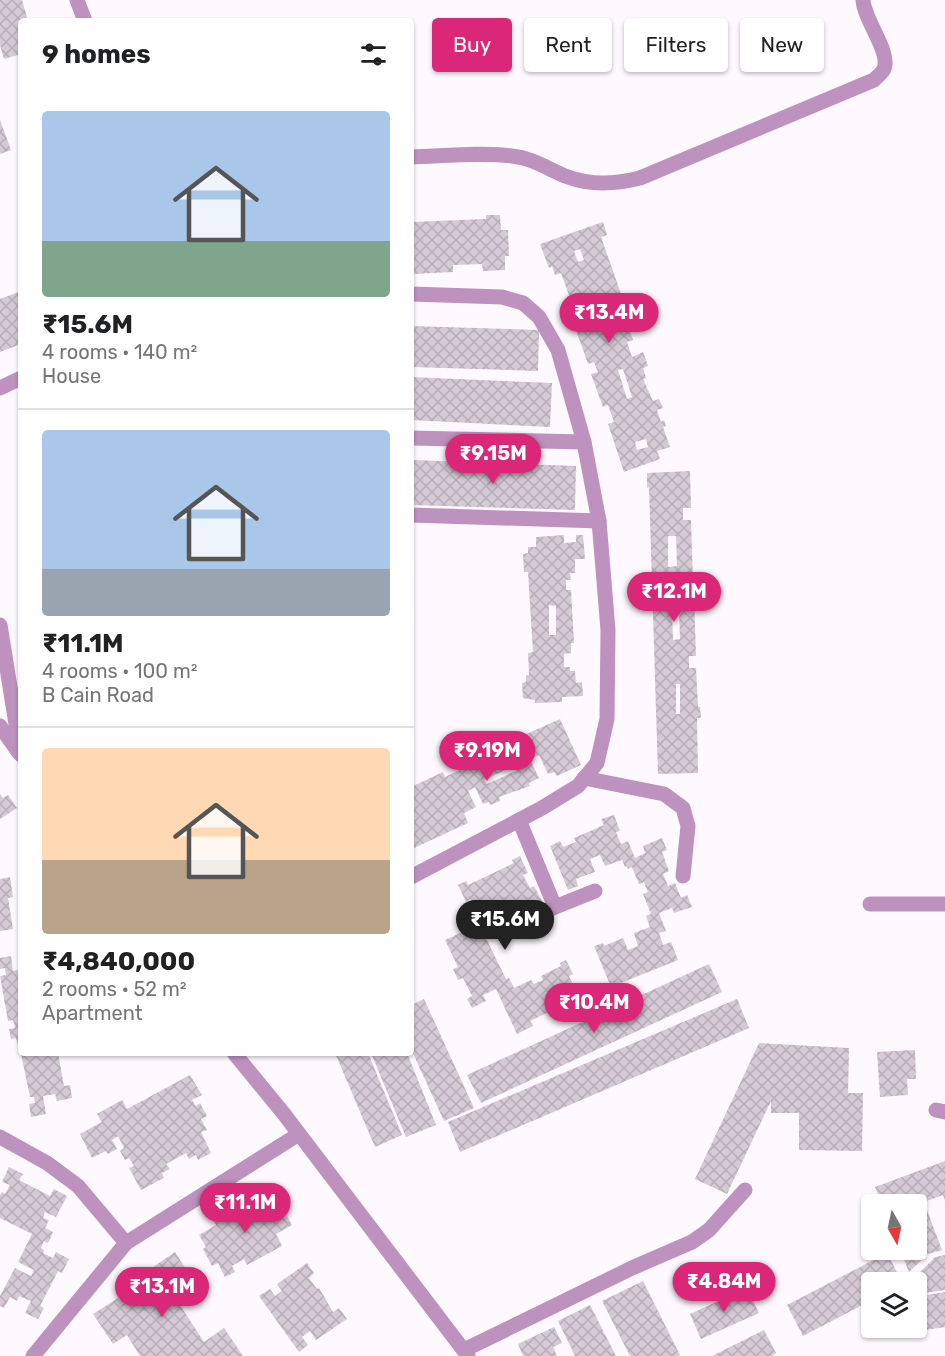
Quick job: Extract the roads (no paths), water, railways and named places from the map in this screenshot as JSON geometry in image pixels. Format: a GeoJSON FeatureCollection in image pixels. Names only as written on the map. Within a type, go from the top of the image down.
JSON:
{"type":"FeatureCollection","features":[{"type":"Feature","properties":{"kind":"street"},"geometry":{"type":"LineString","coordinates":[[77,0],[84,18]]}},
{"type":"Feature","properties":{"kind":"street"},"geometry":{"type":"LineString","coordinates":[[414,157],[512,156],[534,160],[568,177],[598,184],[620,183],[640,178],[874,80],[883,71],[886,62],[863,10],[862,0]]}},
{"type":"Feature","properties":{"kind":"street"},"geometry":{"type":"LineString","coordinates":[[414,294],[502,297],[523,303],[539,317],[558,350],[584,442],[599,521],[608,630],[608,719],[597,763],[578,786],[414,875]]}},
{"type":"Feature","properties":{"kind":"street"},"geometry":{"type":"LineString","coordinates":[[0,388],[18,379]]}},
{"type":"Feature","properties":{"kind":"street"},"geometry":{"type":"LineString","coordinates":[[414,438],[584,442]]}},
{"type":"Feature","properties":{"kind":"street"},"geometry":{"type":"LineString","coordinates":[[414,515],[599,521]]}},
{"type":"Feature","properties":{"kind":"street"},"geometry":{"type":"LineString","coordinates":[[0,625],[18,741]]}},
{"type":"Feature","properties":{"kind":"street"},"geometry":{"type":"LineString","coordinates":[[0,726],[18,751]]}},
{"type":"Feature","properties":{"kind":"street"},"geometry":{"type":"LineString","coordinates":[[584,778],[664,794],[683,808],[688,826],[683,876]]}},
{"type":"Feature","properties":{"kind":"street"},"geometry":{"type":"LineString","coordinates":[[519,820],[555,907]]}},
{"type":"Feature","properties":{"kind":"street"},"geometry":{"type":"LineString","coordinates":[[498,932],[595,891]]}},
{"type":"Feature","properties":{"kind":"street"},"geometry":{"type":"LineString","coordinates":[[870,904],[945,904]]}},
{"type":"Feature","properties":{"kind":"street"},"geometry":{"type":"LineString","coordinates":[[236,1056],[299,1134],[466,1353],[632,1268],[692,1242],[709,1230],[745,1190]]}},
{"type":"Feature","properties":{"kind":"street"},"geometry":{"type":"LineString","coordinates":[[33,1356],[126,1243],[299,1134]]}},
{"type":"Feature","properties":{"kind":"street"},"geometry":{"type":"LineString","coordinates":[[0,1137],[47,1163],[78,1186],[126,1243]]}}]}
